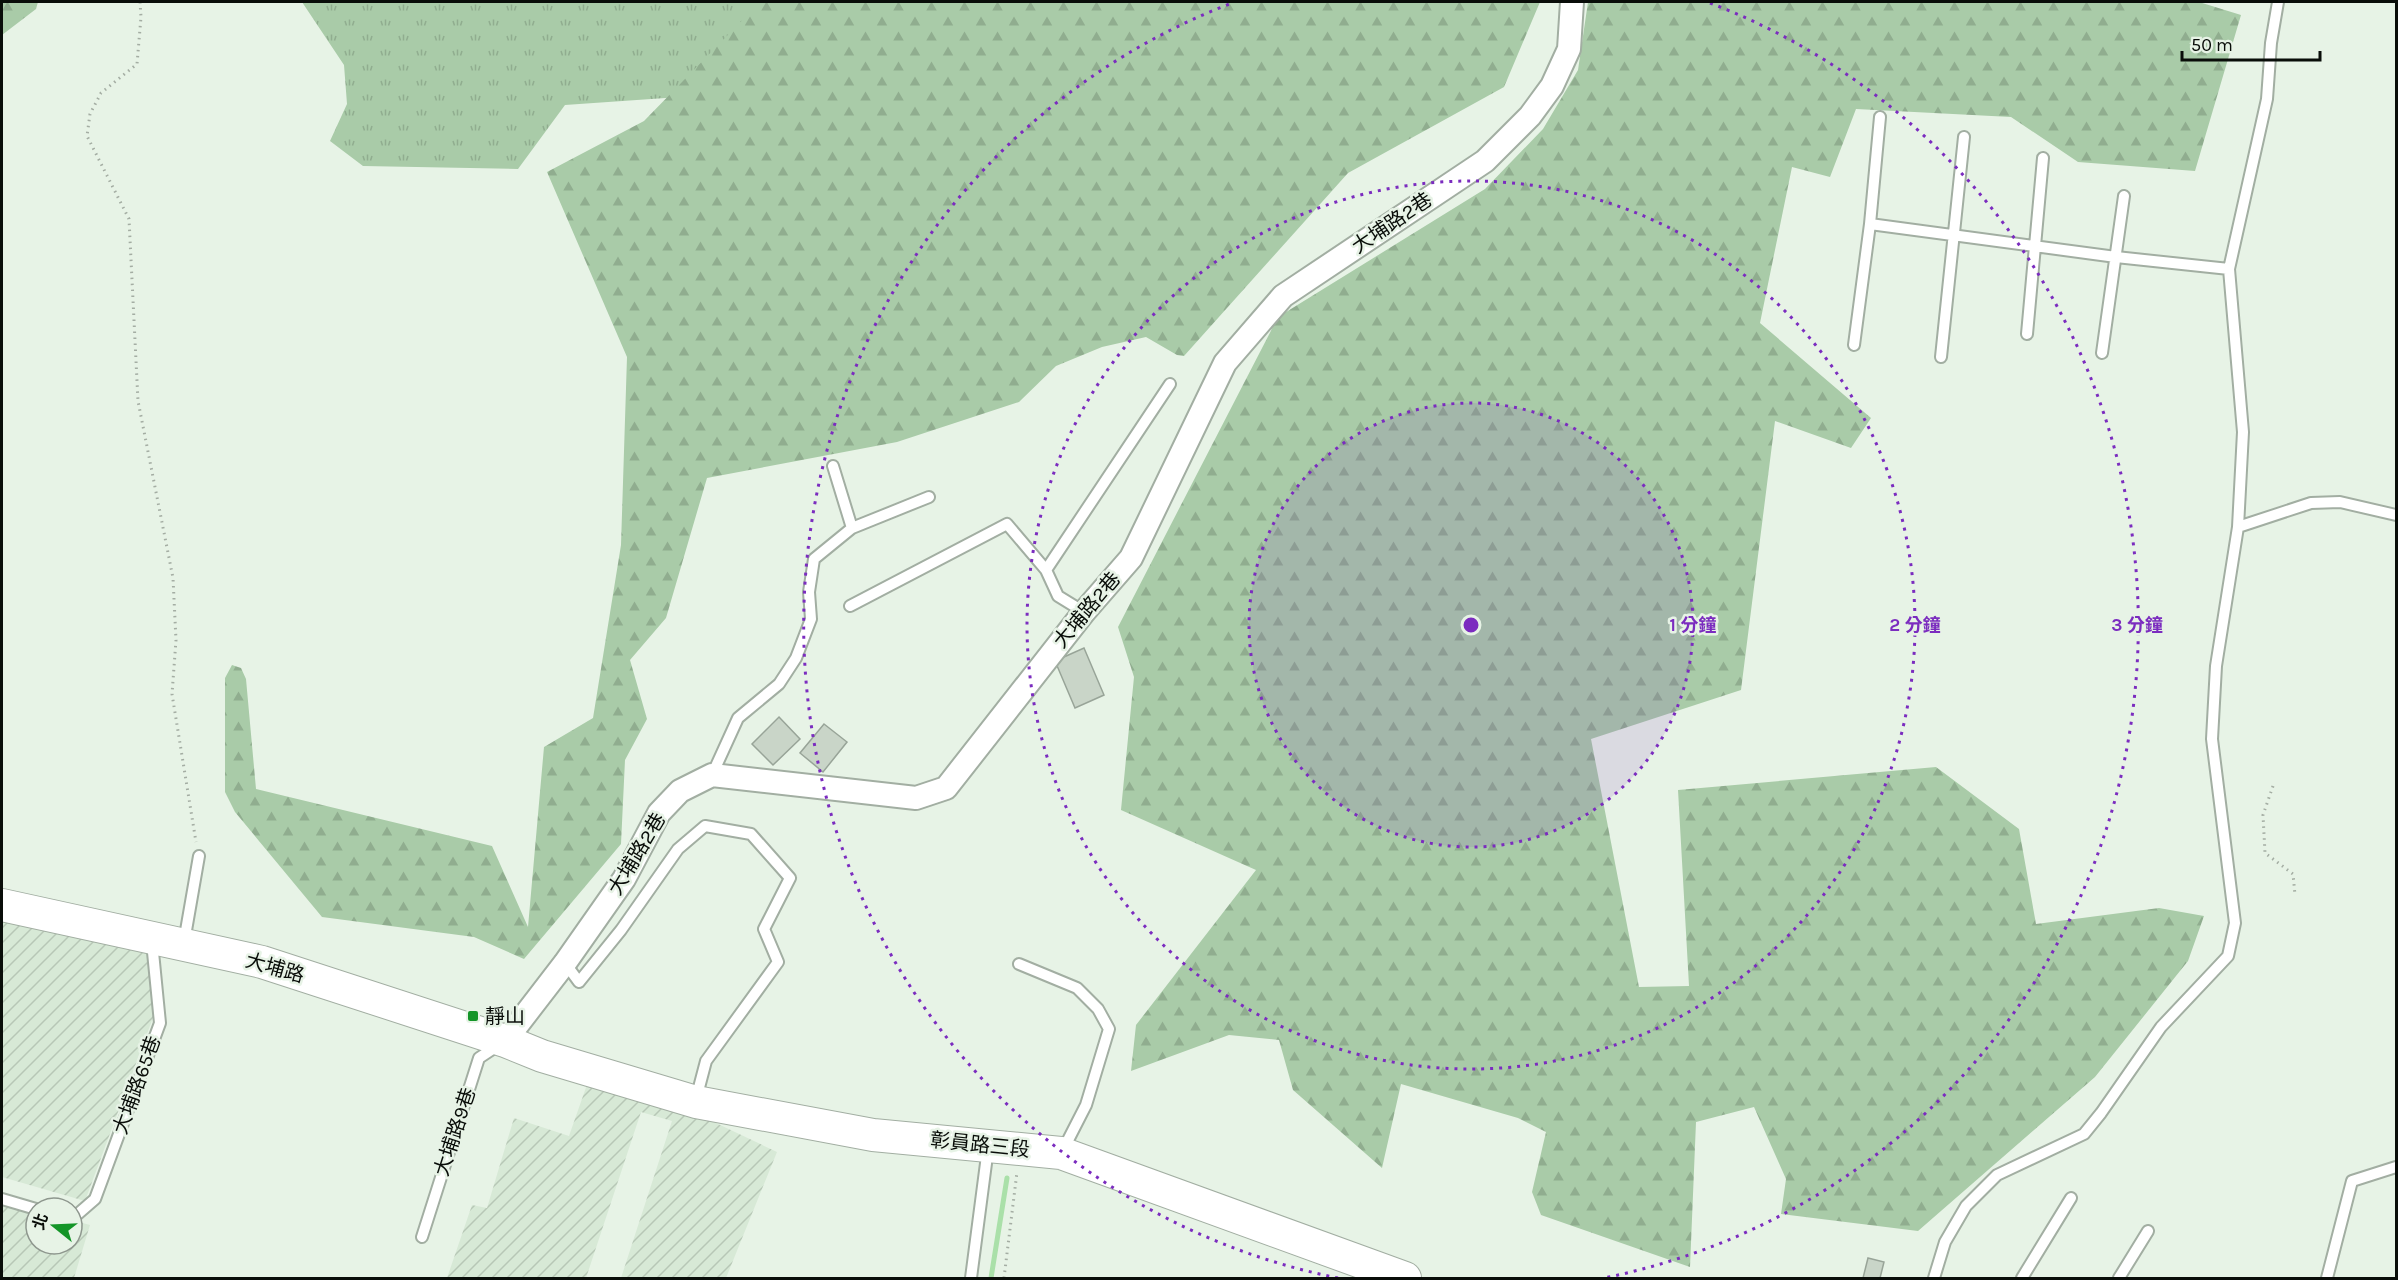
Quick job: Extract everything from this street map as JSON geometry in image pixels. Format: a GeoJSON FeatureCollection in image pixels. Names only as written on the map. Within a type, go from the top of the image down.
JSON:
{"type":"FeatureCollection","features":[{"type":"Feature","properties":{"kind":"main road","name":"大埔路"},"geometry":{"type":"LineString","coordinates":[[2,904],[262,962],[505,1041],[542,1056]]}},
{"type":"Feature","properties":{"kind":"main road","name":"彰員路三段"},"geometry":{"type":"LineString","coordinates":[[542,1056],[696,1102],[873,1135],[1061,1153],[1405,1278]]}},
{"type":"Feature","properties":{"kind":"street","name":"大埔路2巷"},"geometry":{"type":"LineString","coordinates":[[505,1041],[565,963],[624,879],[659,813],[680,792],[712,775],[916,798],[946,788],[1084,612],[1131,558],[1225,363],[1283,296],[1485,161],[1530,117],[1552,86],[1569,49],[1572,2]]}},
{"type":"Feature","properties":{"kind":"lane"},"geometry":{"type":"LineString","coordinates":[[1934,1278],[1945,1242],[1966,1206],[1997,1175],[2084,1134],[2102,1113],[2161,1027],[2228,956],[2235,923],[2212,739],[2216,666],[2238,527],[2243,432],[2229,269],[2267,99],[2271,43],[2278,2]]}},
{"type":"Feature","properties":{"kind":"lane"},"geometry":{"type":"LineString","coordinates":[[1854,345],[1870,224],[1880,117]]}},
{"type":"Feature","properties":{"kind":"lane"},"geometry":{"type":"LineString","coordinates":[[1941,357],[1964,137]]}},
{"type":"Feature","properties":{"kind":"lane"},"geometry":{"type":"LineString","coordinates":[[2027,334],[2043,158]]}},
{"type":"Feature","properties":{"kind":"lane"},"geometry":{"type":"LineString","coordinates":[[2102,353],[2124,196]]}},
{"type":"Feature","properties":{"kind":"lane"},"geometry":{"type":"LineString","coordinates":[[1870,224],[2035,247],[2229,269]]}},
{"type":"Feature","properties":{"kind":"lane"},"geometry":{"type":"LineString","coordinates":[[1046,570],[1170,384]]}},
{"type":"Feature","properties":{"kind":"lane"},"geometry":{"type":"LineString","coordinates":[[833,466],[852,528]]}},
{"type":"Feature","properties":{"kind":"lane"},"geometry":{"type":"LineString","coordinates":[[712,775],[738,718],[779,684],[796,658],[811,619],[809,592],[814,559],[852,528],[929,497]]}},
{"type":"Feature","properties":{"kind":"lane"},"geometry":{"type":"LineString","coordinates":[[2238,527],[2311,503],[2340,502],[2397,514]]}},
{"type":"Feature","properties":{"kind":"lane"},"geometry":{"type":"LineString","coordinates":[[850,606],[1007,524],[1046,570],[1058,596],[1084,612]]}},
{"type":"Feature","properties":{"kind":"lane"},"geometry":{"type":"LineString","coordinates":[[565,963],[579,982],[621,930],[678,849],[705,826],[751,834],[789,878],[764,929],[778,962],[706,1061],[696,1102]]}},
{"type":"Feature","properties":{"kind":"lane"},"geometry":{"type":"LineString","coordinates":[[184,944],[199,856]]}},
{"type":"Feature","properties":{"kind":"lane","name":"大埔路65巷"},"geometry":{"type":"LineString","coordinates":[[84,1209],[95,1199],[160,1023],[151,937]]}},
{"type":"Feature","properties":{"kind":"lane"},"geometry":{"type":"LineString","coordinates":[[1019,964],[1077,988],[1098,1009],[1109,1029],[1086,1105],[1061,1153]]}},
{"type":"Feature","properties":{"kind":"lane","name":"大埔路9巷"},"geometry":{"type":"LineString","coordinates":[[422,1237],[479,1058],[505,1041]]}},
{"type":"Feature","properties":{"kind":"lane"},"geometry":{"type":"LineString","coordinates":[[971,1278],[989,1146]]}},
{"type":"Feature","properties":{"kind":"lane"},"geometry":{"type":"LineString","coordinates":[[2327,1278],[2352,1180],[2397,1167]]}},
{"type":"Feature","properties":{"kind":"lane"},"geometry":{"type":"LineString","coordinates":[[2022,1278],[2071,1198]]}},
{"type":"Feature","properties":{"kind":"lane"},"geometry":{"type":"LineString","coordinates":[[2,1199],[24,1205]]}},
{"type":"Feature","properties":{"kind":"lane"},"geometry":{"type":"LineString","coordinates":[[2119,1278],[2148,1231]]}},
{"type":"Feature","properties":{"kind":"path"},"geometry":{"type":"LineString","coordinates":[[140,2],[137,64],[101,93],[90,114],[87,136],[129,219],[138,401],[173,578],[176,640],[172,694],[199,856]]}},
{"type":"Feature","properties":{"kind":"path"},"geometry":{"type":"LineString","coordinates":[[2272,786],[2263,815],[2265,853],[2293,874],[2295,895]]}},
{"type":"Feature","properties":{"kind":"path"},"geometry":{"type":"LineString","coordinates":[[1004,1278],[1019,1149]]}},
{"type":"Feature","properties":{"kind":"shaded area"},"geometry":{"type":"Polygon","coordinates":[[[2,909],[156,943],[154,1015],[85,1201],[84,1196],[68,1196],[2,1177],[2,909]]]}},
{"type":"Feature","properties":{"kind":"shaded area"},"geometry":{"type":"Polygon","coordinates":[[[590,1076],[680,1106],[777,1152],[726,1278],[621,1278],[672,1121],[641,1112],[586,1278],[447,1278],[472,1205],[487,1208],[514,1118],[569,1136],[590,1076]]]}},
{"type":"Feature","properties":{"kind":"shaded area"},"geometry":{"type":"Polygon","coordinates":[[[2,1202],[24,1208],[24,1256],[81,1256],[74,1278],[2,1278],[2,1202]]]}},
{"type":"Feature","properties":{"kind":"shaded area"},"geometry":{"type":"Polygon","coordinates":[[[84,1223],[90,1225],[84,1245],[84,1223]]]}},
{"type":"Feature","properties":{"kind":"green space"},"geometry":{"type":"Polygon","coordinates":[[[2,2],[38,2],[36,9],[2,35],[2,2]]]}},
{"type":"Feature","properties":{"kind":"green space"},"geometry":{"type":"Polygon","coordinates":[[[302,2],[790,2],[680,97],[565,105],[518,169],[363,166],[330,141],[347,104],[344,65],[302,2]]]}},
{"type":"Feature","properties":{"kind":"green space"},"geometry":{"type":"Polygon","coordinates":[[[760,2],[1540,2],[1504,87],[1348,173],[1184,356],[1177,355],[1146,337],[1102,347],[1056,366],[1019,402],[897,442],[707,478],[666,618],[630,660],[647,719],[625,760],[621,844],[524,959],[474,937],[322,917],[235,812],[225,792],[225,678],[232,665],[241,668],[246,679],[256,789],[492,846],[528,927],[544,747],[593,718],[621,545],[627,357],[547,172],[644,121],[760,2]]]}},
{"type":"Feature","properties":{"kind":"green space"},"geometry":{"type":"Polygon","coordinates":[[[1588,2],[2199,2],[2241,15],[2195,171],[2078,162],[2011,117],[1856,109],[1830,177],[1792,167],[1760,323],[1871,418],[1851,448],[1775,421],[1741,690],[1591,739],[1639,987],[1689,986],[1678,790],[1936,767],[2019,829],[2036,924],[2159,908],[2204,916],[2188,961],[2095,1077],[1918,1231],[1781,1214],[1786,1179],[1754,1107],[1696,1122],[1690,1267],[1541,1215],[1532,1192],[1546,1132],[1518,1118],[1401,1084],[1382,1168],[1293,1090],[1279,1040],[1229,1035],[1131,1071],[1136,1025],[1256,870],[1121,810],[1134,677],[1118,627],[1278,317],[1485,189],[1543,129],[1578,70],[1588,2]]]}},
{"type":"Feature","properties":{"kind":"building"},"geometry":{"type":"Polygon","coordinates":[[[1084,648],[1104,695],[1075,708],[1055,661],[1084,648]]]}},
{"type":"Feature","properties":{"kind":"building"},"geometry":{"type":"Polygon","coordinates":[[[779,717],[800,739],[773,765],[752,744],[779,717]]]}},
{"type":"Feature","properties":{"kind":"building"},"geometry":{"type":"Polygon","coordinates":[[[824,724],[847,742],[823,772],[800,753],[824,724]]]}},
{"type":"Feature","properties":{"kind":"building"},"geometry":{"type":"Polygon","coordinates":[[[1868,1258],[1884,1262],[1880,1278],[1863,1278],[1868,1258]]]}},
{"type":"Feature","properties":{"kind":"waterway"},"geometry":{"type":"LineString","coordinates":[[991,1278],[1007,1178]]}},
{"type":"Feature","properties":{"kind":"place","name":"靜山"},"geometry":{"type":"Point","coordinates":[473,1016]}}]}
